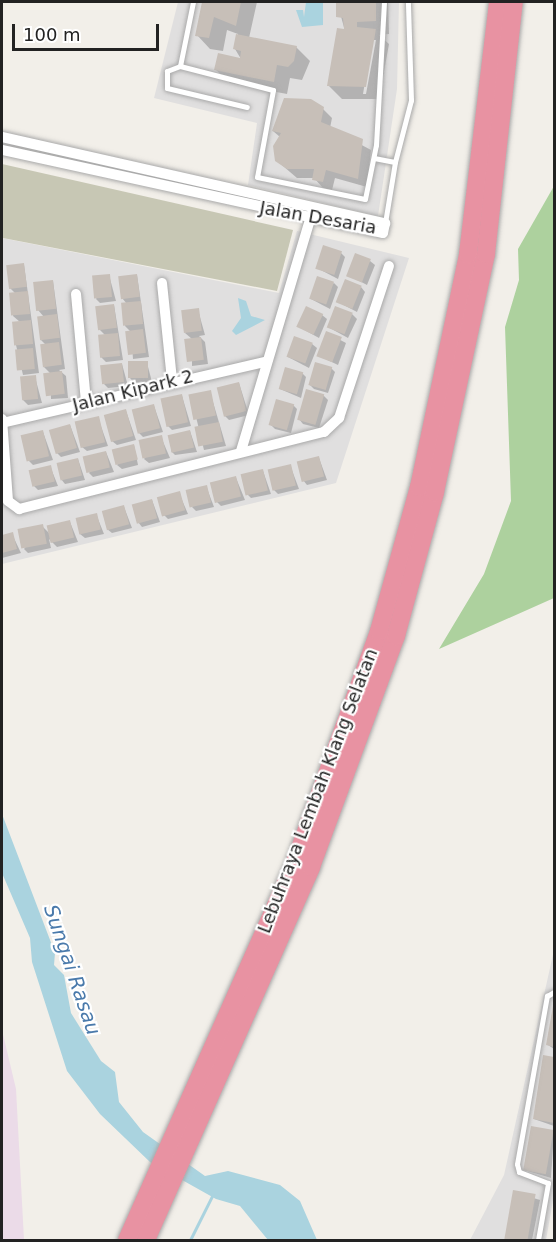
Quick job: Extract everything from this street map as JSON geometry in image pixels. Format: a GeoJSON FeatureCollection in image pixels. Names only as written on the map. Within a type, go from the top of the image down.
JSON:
{"type":"FeatureCollection","features":[{"type":"Feature","properties":{"kind":"highway","name":"Lebuhraya Lembah Klang Selatan"},"geometry":{"type":"LineString","coordinates":[[127,1240],[295,862],[379,631],[419,487],[468,254],[498,2]]}},
{"type":"Feature","properties":{"kind":"highway","name":"Lebuhraya Lembah Klang Selatan"},"geometry":{"type":"LineString","coordinates":[[146,1240],[198,1125],[365,730],[396,636],[435,492],[486,254],[514,2]]}},
{"type":"Feature","properties":{"kind":"street","name":"Jalan Desaria"},"geometry":{"type":"LineString","coordinates":[[2,137],[385,223],[383,233],[2,150]]}},
{"type":"Feature","properties":{"kind":"street"},"geometry":{"type":"LineString","coordinates":[[241,451],[265,362],[314,207]]}},
{"type":"Feature","properties":{"kind":"street"},"geometry":{"type":"LineString","coordinates":[[2,421],[8,501],[19,509],[335,427],[389,266]]}},
{"type":"Feature","properties":{"kind":"street"},"geometry":{"type":"LineString","coordinates":[[162,283],[172,380]]}},
{"type":"Feature","properties":{"kind":"street"},"geometry":{"type":"LineString","coordinates":[[76,294],[86,402]]}},
{"type":"Feature","properties":{"kind":"street","name":"Jalan Kipark 2"},"geometry":{"type":"LineString","coordinates":[[2,421],[172,380],[265,362]]}},
{"type":"Feature","properties":{"kind":"lane"},"geometry":{"type":"LineString","coordinates":[[180,66],[193,2]]}},
{"type":"Feature","properties":{"kind":"lane"},"geometry":{"type":"LineString","coordinates":[[257,177],[365,199],[375,158],[384,2]]}},
{"type":"Feature","properties":{"kind":"lane"},"geometry":{"type":"LineString","coordinates":[[385,223],[395,162],[411,99],[408,2]]}},
{"type":"Feature","properties":{"kind":"lane"},"geometry":{"type":"LineString","coordinates":[[247,107],[167,88],[167,71],[180,66],[273,90],[254,193]]}},
{"type":"Feature","properties":{"kind":"lane"},"geometry":{"type":"LineString","coordinates":[[375,158],[395,162]]}},
{"type":"Feature","properties":{"kind":"lane"},"geometry":{"type":"LineString","coordinates":[[538,1240],[548,1183],[519,1172],[517,1164],[546,996],[555,992]]}},
{"type":"Feature","properties":{"kind":"shaded area"},"geometry":{"type":"Polygon","coordinates":[[[178,2],[399,2],[397,89],[378,216],[248,185],[257,123],[154,98],[178,2]]]}},
{"type":"Feature","properties":{"kind":"shaded area"},"geometry":{"type":"Polygon","coordinates":[[[2,164],[293,230],[277,291],[3,238],[2,164]]]}},
{"type":"Feature","properties":{"kind":"shaded area"},"geometry":{"type":"Polygon","coordinates":[[[297,231],[409,258],[336,483],[2,564],[2,238],[279,293],[297,231]]]}},
{"type":"Feature","properties":{"kind":"shaded area"},"geometry":{"type":"Polygon","coordinates":[[[554,950],[554,1195],[546,1240],[470,1240],[504,1175],[554,950]]]}},
{"type":"Feature","properties":{"kind":"shaded area"},"geometry":{"type":"Polygon","coordinates":[[[2,1030],[16,1089],[24,1240],[2,1240],[2,1030]]]}},
{"type":"Feature","properties":{"kind":"green space"},"geometry":{"type":"Polygon","coordinates":[[[554,186],[554,598],[439,649],[484,574],[511,501],[505,327],[519,280],[518,249],[554,186]]]}},
{"type":"Feature","properties":{"kind":"water"},"geometry":{"type":"Polygon","coordinates":[[[306,2],[323,2],[323,25],[302,27],[296,10],[303,10],[304,17],[306,2]]]}},
{"type":"Feature","properties":{"kind":"water"},"geometry":{"type":"Polygon","coordinates":[[[238,298],[246,301],[251,316],[265,320],[236,335],[232,331],[241,318],[238,298]]]}},
{"type":"Feature","properties":{"kind":"water"},"geometry":{"type":"Polygon","coordinates":[[[2,814],[55,953],[54,965],[64,975],[71,1013],[101,1061],[115,1072],[119,1102],[143,1132],[205,1176],[228,1171],[280,1185],[300,1201],[317,1240],[268,1240],[240,1206],[216,1199],[150,1162],[100,1114],[67,1071],[32,962],[30,938],[2,873],[2,814]]]}},
{"type":"Feature","properties":{"kind":"building"},"geometry":{"type":"Polygon","coordinates":[[[202,2],[241,2],[236,26],[214,17],[209,38],[195,36],[202,2]]]}},
{"type":"Feature","properties":{"kind":"building"},"geometry":{"type":"Polygon","coordinates":[[[336,2],[376,2],[376,21],[357,22],[357,27],[376,29],[366,87],[327,86],[337,28],[344,29],[343,18],[336,17],[336,2]]]}},
{"type":"Feature","properties":{"kind":"building"},"geometry":{"type":"Polygon","coordinates":[[[236,34],[297,46],[294,61],[288,67],[277,65],[274,82],[214,70],[218,53],[240,58],[241,51],[233,49],[236,34]]]}},
{"type":"Feature","properties":{"kind":"building"},"geometry":{"type":"Polygon","coordinates":[[[284,98],[311,99],[324,107],[321,122],[363,139],[358,179],[326,170],[323,182],[312,180],[314,169],[287,169],[275,161],[273,146],[281,133],[272,131],[284,98]]]}},
{"type":"Feature","properties":{"kind":"building"},"geometry":{"type":"Polygon","coordinates":[[[323,245],[342,251],[334,275],[315,269],[323,245]]]}},
{"type":"Feature","properties":{"kind":"building"},"geometry":{"type":"Polygon","coordinates":[[[355,253],[371,259],[362,282],[346,276],[355,253]]]}},
{"type":"Feature","properties":{"kind":"building"},"geometry":{"type":"Polygon","coordinates":[[[24,263],[27,287],[9,289],[6,265],[24,263]]]}},
{"type":"Feature","properties":{"kind":"building"},"geometry":{"type":"Polygon","coordinates":[[[110,274],[112,297],[94,298],[92,276],[110,274]]]}},
{"type":"Feature","properties":{"kind":"building"},"geometry":{"type":"Polygon","coordinates":[[[137,274],[140,297],[121,299],[118,276],[137,274]]]}},
{"type":"Feature","properties":{"kind":"building"},"geometry":{"type":"Polygon","coordinates":[[[317,276],[334,282],[326,305],[309,299],[317,276]]]}},
{"type":"Feature","properties":{"kind":"building"},"geometry":{"type":"Polygon","coordinates":[[[345,279],[362,286],[352,309],[336,302],[345,279]]]}},
{"type":"Feature","properties":{"kind":"building"},"geometry":{"type":"Polygon","coordinates":[[[53,280],[56,309],[36,311],[33,282],[53,280]]]}},
{"type":"Feature","properties":{"kind":"building"},"geometry":{"type":"Polygon","coordinates":[[[28,291],[30,314],[11,316],[9,293],[28,291]]]}},
{"type":"Feature","properties":{"kind":"building"},"geometry":{"type":"Polygon","coordinates":[[[141,301],[143,324],[123,326],[121,303],[141,301]]]}},
{"type":"Feature","properties":{"kind":"building"},"geometry":{"type":"Polygon","coordinates":[[[114,304],[117,328],[98,330],[95,306],[114,304]]]}},
{"type":"Feature","properties":{"kind":"building"},"geometry":{"type":"Polygon","coordinates":[[[306,306],[323,314],[313,335],[296,327],[306,306]]]}},
{"type":"Feature","properties":{"kind":"building"},"geometry":{"type":"Polygon","coordinates":[[[335,306],[353,313],[344,334],[327,327],[335,306]]]}},
{"type":"Feature","properties":{"kind":"building"},"geometry":{"type":"Polygon","coordinates":[[[199,308],[202,331],[184,333],[181,310],[199,308]]]}},
{"type":"Feature","properties":{"kind":"building"},"geometry":{"type":"Polygon","coordinates":[[[57,314],[60,338],[40,340],[37,316],[57,314]]]}},
{"type":"Feature","properties":{"kind":"building"},"geometry":{"type":"Polygon","coordinates":[[[31,320],[33,344],[14,346],[12,322],[31,320]]]}},
{"type":"Feature","properties":{"kind":"building"},"geometry":{"type":"Polygon","coordinates":[[[143,329],[146,353],[128,355],[125,331],[143,329]]]}},
{"type":"Feature","properties":{"kind":"building"},"geometry":{"type":"Polygon","coordinates":[[[326,331],[342,337],[332,362],[316,356],[326,331]]]}},
{"type":"Feature","properties":{"kind":"building"},"geometry":{"type":"Polygon","coordinates":[[[118,333],[120,356],[100,358],[98,335],[118,333]]]}},
{"type":"Feature","properties":{"kind":"building"},"geometry":{"type":"Polygon","coordinates":[[[294,336],[313,343],[305,364],[286,357],[294,336]]]}},
{"type":"Feature","properties":{"kind":"building"},"geometry":{"type":"Polygon","coordinates":[[[201,337],[204,360],[187,362],[184,339],[201,337]]]}},
{"type":"Feature","properties":{"kind":"building"},"geometry":{"type":"Polygon","coordinates":[[[59,342],[62,365],[43,367],[40,344],[59,342]]]}},
{"type":"Feature","properties":{"kind":"building"},"geometry":{"type":"Polygon","coordinates":[[[33,348],[35,369],[17,370],[15,350],[33,348]]]}},
{"type":"Feature","properties":{"kind":"building"},"geometry":{"type":"Polygon","coordinates":[[[128,361],[148,361],[148,378],[128,378],[128,361]]]}},
{"type":"Feature","properties":{"kind":"building"},"geometry":{"type":"Polygon","coordinates":[[[315,362],[332,367],[326,390],[308,385],[315,362]]]}},
{"type":"Feature","properties":{"kind":"building"},"geometry":{"type":"Polygon","coordinates":[[[122,363],[124,382],[102,384],[100,365],[122,363]]]}},
{"type":"Feature","properties":{"kind":"building"},"geometry":{"type":"Polygon","coordinates":[[[285,367],[303,372],[297,394],[279,389],[285,367]]]}},
{"type":"Feature","properties":{"kind":"building"},"geometry":{"type":"Polygon","coordinates":[[[62,371],[65,394],[46,396],[43,373],[62,371]]]}},
{"type":"Feature","properties":{"kind":"building"},"geometry":{"type":"Polygon","coordinates":[[[36,375],[38,399],[22,400],[20,376],[36,375]]]}},
{"type":"Feature","properties":{"kind":"building"},"geometry":{"type":"Polygon","coordinates":[[[239,382],[246,411],[224,417],[217,388],[239,382]]]}},
{"type":"Feature","properties":{"kind":"building"},"geometry":{"type":"Polygon","coordinates":[[[306,389],[324,394],[315,425],[297,420],[306,389]]]}},
{"type":"Feature","properties":{"kind":"building"},"geometry":{"type":"Polygon","coordinates":[[[211,390],[216,416],[193,420],[188,394],[211,390]]]}},
{"type":"Feature","properties":{"kind":"building"},"geometry":{"type":"Polygon","coordinates":[[[182,394],[188,422],[167,427],[160,399],[182,394]]]}},
{"type":"Feature","properties":{"kind":"building"},"geometry":{"type":"Polygon","coordinates":[[[276,399],[294,404],[287,430],[269,425],[276,399]]]}},
{"type":"Feature","properties":{"kind":"building"},"geometry":{"type":"Polygon","coordinates":[[[154,404],[160,428],[138,434],[132,410],[154,404]]]}},
{"type":"Feature","properties":{"kind":"building"},"geometry":{"type":"Polygon","coordinates":[[[126,409],[133,436],[111,442],[104,415],[126,409]]]}},
{"type":"Feature","properties":{"kind":"building"},"geometry":{"type":"Polygon","coordinates":[[[99,416],[105,442],[81,448],[75,422],[99,416]]]}},
{"type":"Feature","properties":{"kind":"building"},"geometry":{"type":"Polygon","coordinates":[[[219,422],[223,442],[198,446],[194,427],[219,422]]]}},
{"type":"Feature","properties":{"kind":"building"},"geometry":{"type":"Polygon","coordinates":[[[70,424],[77,448],[56,454],[49,430],[70,424]]]}},
{"type":"Feature","properties":{"kind":"building"},"geometry":{"type":"Polygon","coordinates":[[[43,430],[49,456],[27,461],[21,435],[43,430]]]}},
{"type":"Feature","properties":{"kind":"building"},"geometry":{"type":"Polygon","coordinates":[[[190,430],[194,448],[172,453],[168,435],[190,430]]]}},
{"type":"Feature","properties":{"kind":"building"},"geometry":{"type":"Polygon","coordinates":[[[162,435],[166,454],[142,459],[139,440],[162,435]]]}},
{"type":"Feature","properties":{"kind":"building"},"geometry":{"type":"Polygon","coordinates":[[[134,444],[138,460],[116,465],[112,450],[134,444]]]}},
{"type":"Feature","properties":{"kind":"building"},"geometry":{"type":"Polygon","coordinates":[[[106,451],[110,468],[86,473],[83,456],[106,451]]]}},
{"type":"Feature","properties":{"kind":"building"},"geometry":{"type":"Polygon","coordinates":[[[319,456],[324,476],[302,482],[297,462],[319,456]]]}},
{"type":"Feature","properties":{"kind":"building"},"geometry":{"type":"Polygon","coordinates":[[[78,458],[82,476],[61,480],[57,463],[78,458]]]}},
{"type":"Feature","properties":{"kind":"building"},"geometry":{"type":"Polygon","coordinates":[[[291,464],[296,485],[273,491],[268,469],[291,464]]]}},
{"type":"Feature","properties":{"kind":"building"},"geometry":{"type":"Polygon","coordinates":[[[51,465],[55,482],[32,487],[29,470],[51,465]]]}},
{"type":"Feature","properties":{"kind":"building"},"geometry":{"type":"Polygon","coordinates":[[[263,469],[268,490],[246,496],[241,474],[263,469]]]}},
{"type":"Feature","properties":{"kind":"building"},"geometry":{"type":"Polygon","coordinates":[[[236,476],[241,496],[215,503],[210,483],[236,476]]]}},
{"type":"Feature","properties":{"kind":"building"},"geometry":{"type":"Polygon","coordinates":[[[207,485],[211,503],[190,507],[186,490],[207,485]]]}},
{"type":"Feature","properties":{"kind":"building"},"geometry":{"type":"Polygon","coordinates":[[[180,491],[185,510],[162,517],[157,497],[180,491]]]}},
{"type":"Feature","properties":{"kind":"building"},"geometry":{"type":"Polygon","coordinates":[[[152,499],[157,518],[137,524],[132,504],[152,499]]]}},
{"type":"Feature","properties":{"kind":"building"},"geometry":{"type":"Polygon","coordinates":[[[124,505],[129,524],[107,530],[102,511],[124,505]]]}},
{"type":"Feature","properties":{"kind":"building"},"geometry":{"type":"Polygon","coordinates":[[[97,513],[101,530],[79,535],[76,518],[97,513]]]}},
{"type":"Feature","properties":{"kind":"building"},"geometry":{"type":"Polygon","coordinates":[[[70,520],[74,538],[51,543],[47,525],[70,520]]]}},
{"type":"Feature","properties":{"kind":"building"},"geometry":{"type":"Polygon","coordinates":[[[43,524],[47,544],[21,549],[17,529],[43,524]]]}},
{"type":"Feature","properties":{"kind":"building"},"geometry":{"type":"Polygon","coordinates":[[[13,532],[17,549],[2,553],[2,535],[13,532]]]}},
{"type":"Feature","properties":{"kind":"building"},"geometry":{"type":"Polygon","coordinates":[[[554,1006],[554,1047],[546,1045],[554,1006]]]}},
{"type":"Feature","properties":{"kind":"building"},"geometry":{"type":"Polygon","coordinates":[[[543,1055],[554,1057],[554,1123],[533,1119],[543,1055]]]}},
{"type":"Feature","properties":{"kind":"building"},"geometry":{"type":"Polygon","coordinates":[[[531,1126],[554,1130],[546,1174],[523,1170],[531,1126]]]}},
{"type":"Feature","properties":{"kind":"building"},"geometry":{"type":"Polygon","coordinates":[[[513,1190],[536,1194],[528,1240],[504,1240],[513,1190]]]}},
{"type":"Feature","properties":{"kind":"waterway"},"geometry":{"type":"LineString","coordinates":[[190,1240],[213,1194]]}},
{"type":"Feature","properties":{"kind":"water label","name":"Sungai Rasau"},"geometry":{"type":"Point","coordinates":[72,970]}}]}
